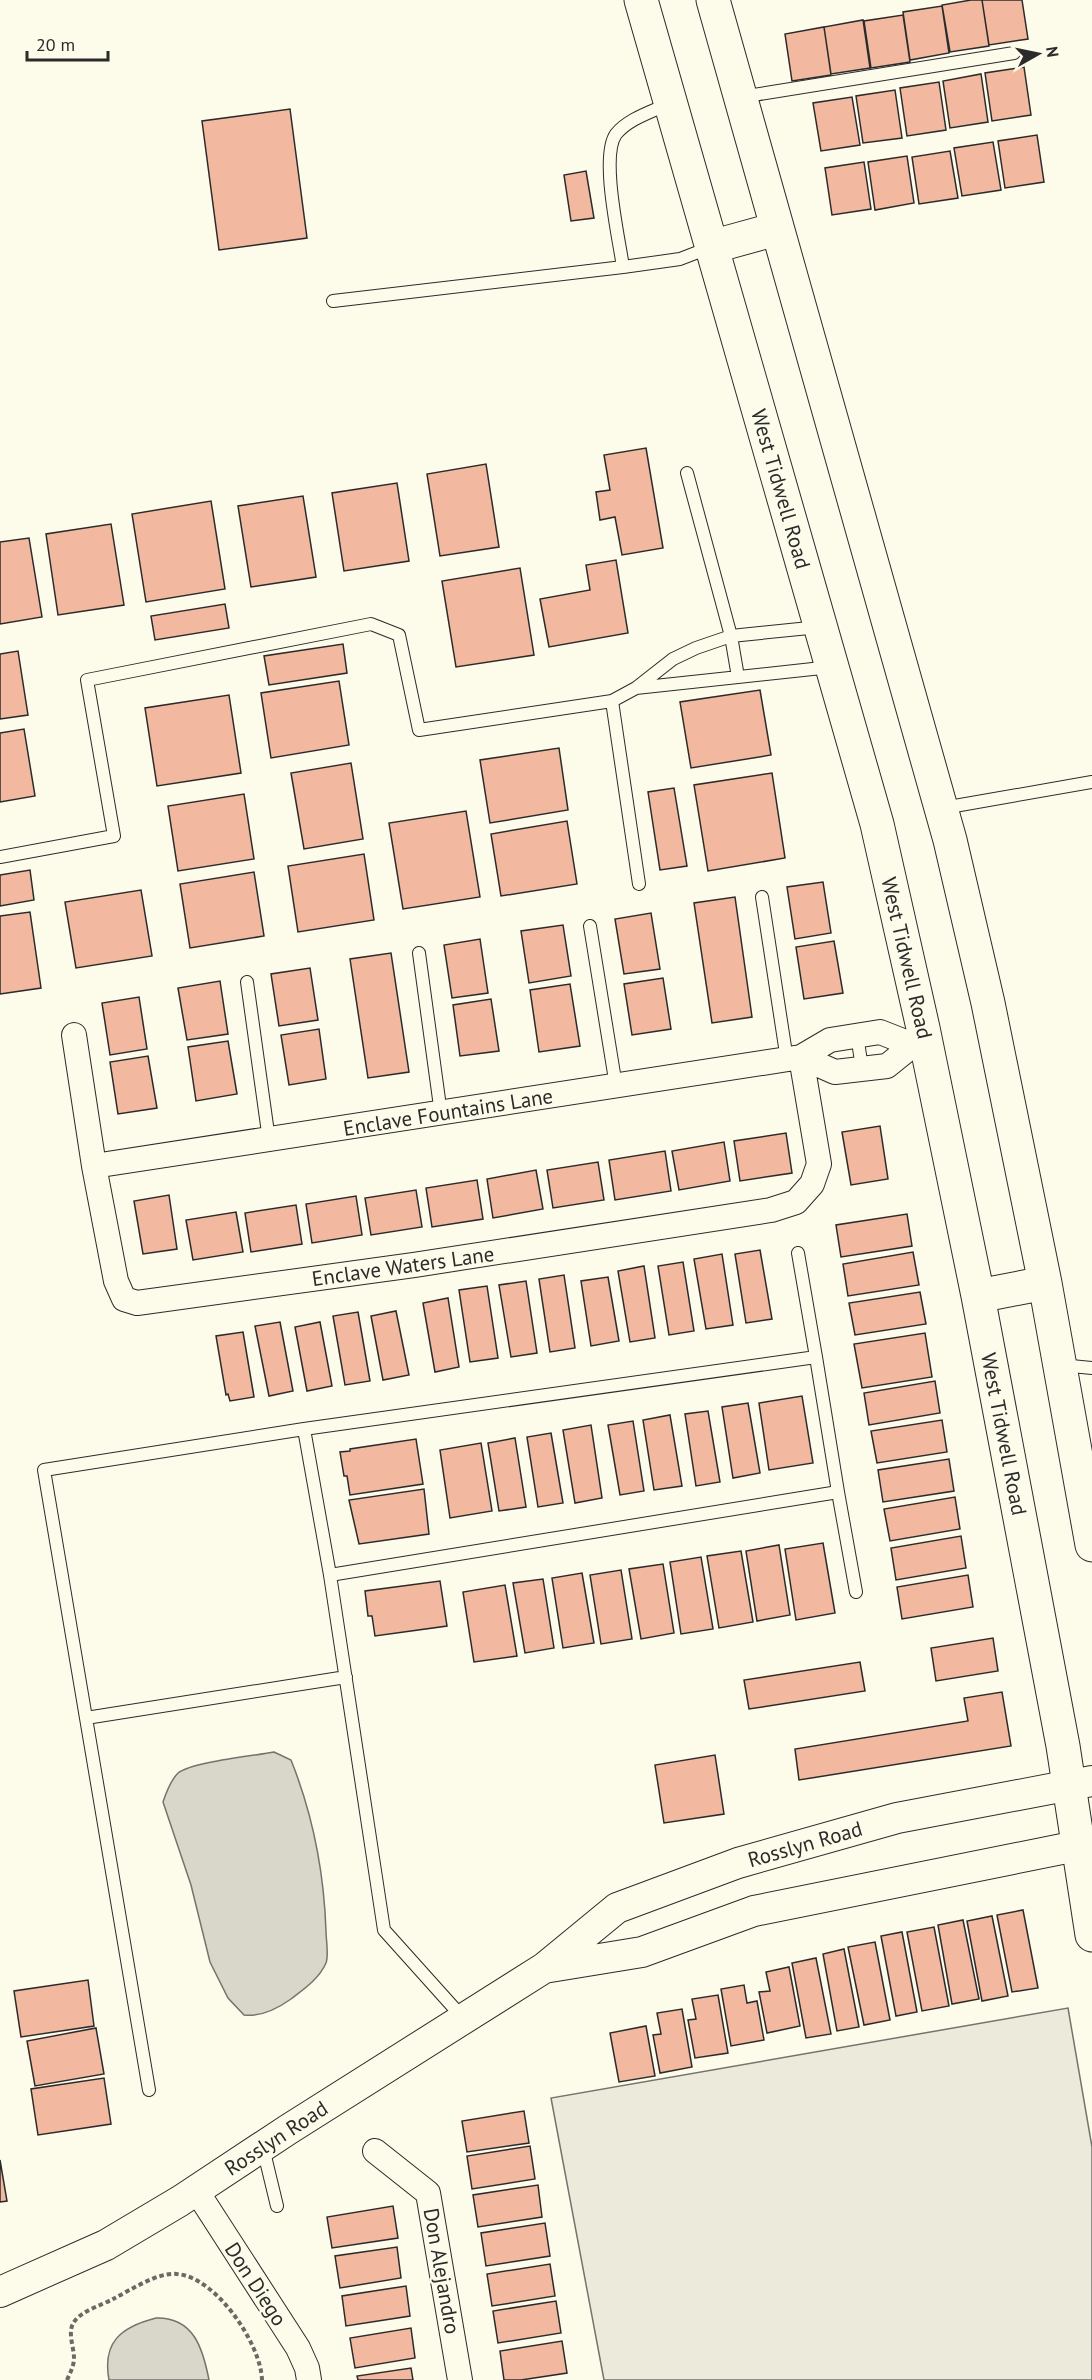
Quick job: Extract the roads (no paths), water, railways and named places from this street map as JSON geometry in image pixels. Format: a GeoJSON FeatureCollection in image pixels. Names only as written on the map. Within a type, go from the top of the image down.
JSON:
{"type":"FeatureCollection","features":[{"type":"Feature","properties":{"kind":"main road","name":"West Tidwell Road"},"geometry":{"type":"LineString","coordinates":[[641,0],[877,824],[919,1044],[978,1296],[1063,1746],[1080,1783],[1092,1935]]}},
{"type":"Feature","properties":{"kind":"main road"},"geometry":{"type":"LineString","coordinates":[[713,0],[941,808],[988,1003],[1044,1283],[1092,1545]]}},
{"type":"Feature","properties":{"kind":"main road"},"geometry":{"type":"LineString","coordinates":[[711,247],[776,229]]}},
{"type":"Feature","properties":{"kind":"main road"},"geometry":{"type":"LineString","coordinates":[[978,1296],[1044,1283]]}},
{"type":"Feature","properties":{"kind":"street","name":"Enclave Fountains Lane"},"geometry":{"type":"LineString","coordinates":[[94,1166],[794,1058],[830,1040],[857,1035],[880,1032],[919,1044]]}},
{"type":"Feature","properties":{"kind":"street","name":"Enclave Waters Lane"},"geometry":{"type":"LineString","coordinates":[[74,1035],[94,1166],[116,1281],[124,1299],[137,1303],[414,1265],[771,1210],[796,1202],[812,1184],[819,1164],[794,1058]]}},
{"type":"Feature","properties":{"kind":"street"},"geometry":{"type":"LineString","coordinates":[[794,1058],[835,1072],[887,1066],[919,1044]]}},
{"type":"Feature","properties":{"kind":"street","name":"Rosslyn Road"},"geometry":{"type":"LineString","coordinates":[[0,2292],[106,2245],[196,2190],[544,1968],[617,1908],[738,1863],[897,1818],[1080,1783]]}},
{"type":"Feature","properties":{"kind":"street","name":"Rosslyn Road"},"geometry":{"type":"LineString","coordinates":[[544,1968],[642,1952],[754,1911],[1085,1844]]}},
{"type":"Feature","properties":{"kind":"street","name":"Don Alejandro"},"geometry":{"type":"LineString","coordinates":[[375,2151],[428,2193],[460,2380]]}},
{"type":"Feature","properties":{"kind":"street","name":"Don Diego"},"geometry":{"type":"LineString","coordinates":[[196,2190],[298,2348],[307,2368],[309,2380]]}},
{"type":"Feature","properties":{"kind":"lane"},"geometry":{"type":"LineString","coordinates":[[740,98],[1014,53]]}},
{"type":"Feature","properties":{"kind":"lane"},"geometry":{"type":"LineString","coordinates":[[623,267],[609,176],[610,152],[616,135],[633,120],[672,103]]}},
{"type":"Feature","properties":{"kind":"lane"},"geometry":{"type":"LineString","coordinates":[[333,301],[680,259],[711,247]]}},
{"type":"Feature","properties":{"kind":"lane"},"geometry":{"type":"LineString","coordinates":[[687,473],[731,636],[738,677]]}},
{"type":"Feature","properties":{"kind":"lane"},"geometry":{"type":"LineString","coordinates":[[0,857],[114,836],[87,680],[371,624],[399,635],[419,730],[612,700],[636,688],[673,659],[696,648],[731,636],[820,627]]}},
{"type":"Feature","properties":{"kind":"lane"},"geometry":{"type":"LineString","coordinates":[[636,688],[832,666]]}},
{"type":"Feature","properties":{"kind":"lane"},"geometry":{"type":"LineString","coordinates":[[612,700],[639,884]]}},
{"type":"Feature","properties":{"kind":"lane"},"geometry":{"type":"LineString","coordinates":[[941,808],[1092,782]]}},
{"type":"Feature","properties":{"kind":"lane"},"geometry":{"type":"LineString","coordinates":[[762,897],[794,1058]]}},
{"type":"Feature","properties":{"kind":"lane"},"geometry":{"type":"LineString","coordinates":[[590,926],[616,1086]]}},
{"type":"Feature","properties":{"kind":"lane"},"geometry":{"type":"LineString","coordinates":[[419,953],[441,1114]]}},
{"type":"Feature","properties":{"kind":"lane"},"geometry":{"type":"LineString","coordinates":[[247,982],[269,1140]]}},
{"type":"Feature","properties":{"kind":"lane"},"geometry":{"type":"LineString","coordinates":[[857,1035],[862,1068]]}},
{"type":"Feature","properties":{"kind":"lane"},"geometry":{"type":"LineString","coordinates":[[798,1253],[856,1592]]}},
{"type":"Feature","properties":{"kind":"lane"},"geometry":{"type":"LineString","coordinates":[[149,2090],[44,1470],[304,1429],[816,1357]]}},
{"type":"Feature","properties":{"kind":"lane"},"geometry":{"type":"LineString","coordinates":[[1059,1365],[1092,1368]]}},
{"type":"Feature","properties":{"kind":"lane"},"geometry":{"type":"LineString","coordinates":[[304,1429],[330,1575],[384,1930],[464,2019]]}},
{"type":"Feature","properties":{"kind":"lane"},"geometry":{"type":"LineString","coordinates":[[330,1575],[838,1492]]}},
{"type":"Feature","properties":{"kind":"lane"},"geometry":{"type":"LineString","coordinates":[[86,1718],[346,1677]]}},
{"type":"Feature","properties":{"kind":"lane"},"geometry":{"type":"LineString","coordinates":[[262,2147],[277,2206]]}}]}
